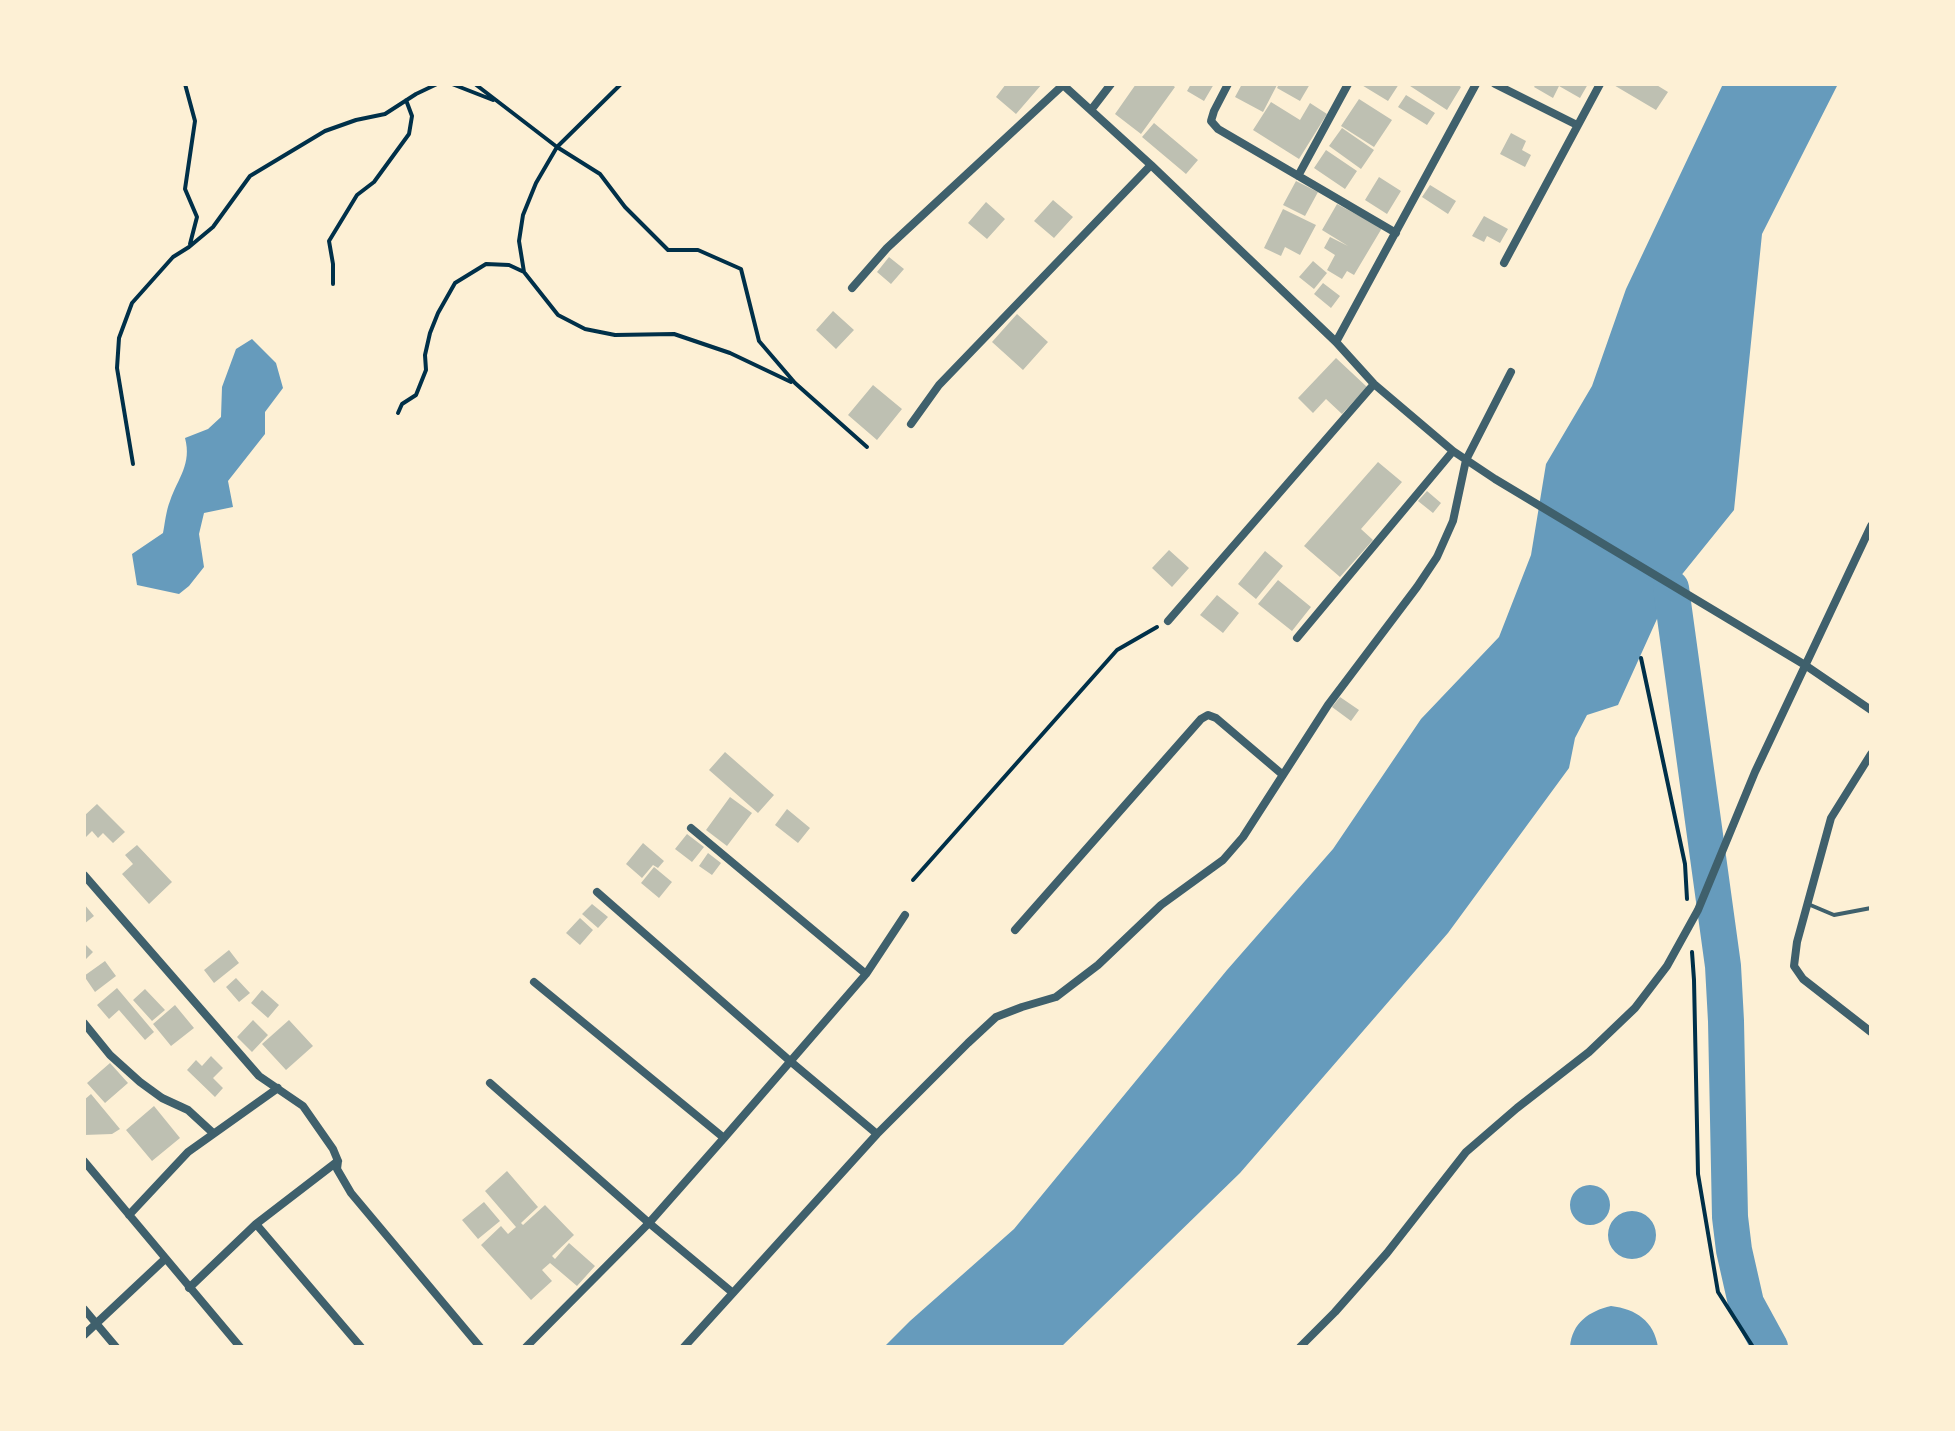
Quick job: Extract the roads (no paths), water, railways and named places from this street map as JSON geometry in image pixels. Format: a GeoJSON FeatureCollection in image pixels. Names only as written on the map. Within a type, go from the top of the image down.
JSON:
{"type":"FeatureCollection","features":[{"type":"Feature","properties":{"kind":"street"},"geometry":{"type":"LineString","coordinates":[[852,288],[887,248],[1063,84],[1336,342],[1374,384],[1453,451],[1805,665],[1871,710]]}},
{"type":"Feature","properties":{"kind":"street"},"geometry":{"type":"LineString","coordinates":[[1091,110],[1111,84]]}},
{"type":"Feature","properties":{"kind":"street"},"geometry":{"type":"LineString","coordinates":[[1228,84],[1211,121],[1218,129],[1396,233]]}},
{"type":"Feature","properties":{"kind":"street"},"geometry":{"type":"LineString","coordinates":[[1298,176],[1348,84]]}},
{"type":"Feature","properties":{"kind":"street"},"geometry":{"type":"LineString","coordinates":[[1336,342],[1476,84]]}},
{"type":"Feature","properties":{"kind":"street"},"geometry":{"type":"LineString","coordinates":[[1495,84],[1577,125]]}},
{"type":"Feature","properties":{"kind":"street"},"geometry":{"type":"LineString","coordinates":[[1504,263],[1600,84]]}},
{"type":"Feature","properties":{"kind":"street"},"geometry":{"type":"LineString","coordinates":[[911,424],[939,385],[1151,165]]}},
{"type":"Feature","properties":{"kind":"street"},"geometry":{"type":"LineString","coordinates":[[684,1347],[877,1134],[996,1017],[1056,997],[1098,965],[1161,905],[1223,860],[1243,837],[1328,705],[1437,557],[1453,521],[1466,460],[1511,372]]}},
{"type":"Feature","properties":{"kind":"street"},"geometry":{"type":"LineString","coordinates":[[1168,621],[1374,384]]}},
{"type":"Feature","properties":{"kind":"street"},"geometry":{"type":"LineString","coordinates":[[1297,638],[1453,451]]}},
{"type":"Feature","properties":{"kind":"street"},"geometry":{"type":"LineString","coordinates":[[1300,1347],[1387,1253],[1466,1152],[1589,1052],[1635,1008],[1667,966],[1698,910],[1755,772],[1871,526]]}},
{"type":"Feature","properties":{"kind":"street"},"geometry":{"type":"LineString","coordinates":[[1015,930],[1201,719],[1208,715],[1216,718],[1283,775]]}},
{"type":"Feature","properties":{"kind":"street"},"geometry":{"type":"LineString","coordinates":[[1871,754],[1831,818],[1797,942],[1794,966],[1803,979],[1871,1032]]}},
{"type":"Feature","properties":{"kind":"street"},"geometry":{"type":"LineString","coordinates":[[691,828],[866,974]]}},
{"type":"Feature","properties":{"kind":"street"},"geometry":{"type":"LineString","coordinates":[[84,875],[259,1076],[303,1106],[333,1149],[338,1161],[337,1169],[351,1193],[480,1347]]}},
{"type":"Feature","properties":{"kind":"street"},"geometry":{"type":"LineString","coordinates":[[597,892],[877,1134]]}},
{"type":"Feature","properties":{"kind":"street"},"geometry":{"type":"LineString","coordinates":[[526,1347],[649,1223],[724,1138],[866,974],[905,915]]}},
{"type":"Feature","properties":{"kind":"street"},"geometry":{"type":"LineString","coordinates":[[534,982],[724,1138]]}},
{"type":"Feature","properties":{"kind":"street"},"geometry":{"type":"LineString","coordinates":[[84,1023],[110,1055],[140,1082],[162,1098],[188,1110],[213,1133]]}},
{"type":"Feature","properties":{"kind":"street"},"geometry":{"type":"LineString","coordinates":[[490,1083],[733,1293]]}},
{"type":"Feature","properties":{"kind":"street"},"geometry":{"type":"LineString","coordinates":[[129,1215],[188,1152],[278,1088]]}},
{"type":"Feature","properties":{"kind":"street"},"geometry":{"type":"LineString","coordinates":[[84,1161],[240,1347]]}},
{"type":"Feature","properties":{"kind":"street"},"geometry":{"type":"LineString","coordinates":[[189,1288],[256,1224],[338,1161]]}},
{"type":"Feature","properties":{"kind":"street"},"geometry":{"type":"LineString","coordinates":[[256,1224],[361,1347]]}},
{"type":"Feature","properties":{"kind":"street"},"geometry":{"type":"LineString","coordinates":[[84,1335],[165,1259]]}},
{"type":"Feature","properties":{"kind":"street"},"geometry":{"type":"LineString","coordinates":[[84,1309],[116,1347]]}},
{"type":"Feature","properties":{"kind":"lane"},"geometry":{"type":"LineString","coordinates":[[1808,904],[1834,915],[1871,908]]}},
{"type":"Feature","properties":{"kind":"water"},"geometry":{"type":"Polygon","coordinates":[[[1723,84],[1838,84],[1762,234],[1734,510],[1671,588],[1618,705],[1587,715],[1575,738],[1569,768],[1448,933],[1240,1173],[1061,1347],[884,1347],[1014,1229],[1227,970],[1333,849],[1421,719],[1499,637],[1531,555],[1546,464],[1592,386],[1626,289],[1723,84]]]}},
{"type":"Feature","properties":{"kind":"water"},"geometry":{"type":"Polygon","coordinates":[[[252,339],[276,363],[283,388],[265,412],[265,434],[228,481],[233,507],[204,513],[199,534],[204,567],[189,586],[179,594],[137,585],[132,554],[163,533],[169,505],[187,456],[185,438],[208,429],[221,417],[222,387],[236,349],[252,339]]]}},
{"type":"Feature","properties":{"kind":"water"},"geometry":{"type":"Polygon","coordinates":[[[1590,1185],[1604,1191],[1610,1205],[1604,1219],[1590,1225],[1576,1219],[1570,1205],[1576,1191],[1590,1185]]]}},
{"type":"Feature","properties":{"kind":"water"},"geometry":{"type":"Polygon","coordinates":[[[1632,1211],[1649,1218],[1656,1235],[1649,1252],[1632,1259],[1615,1252],[1608,1235],[1615,1218],[1632,1211]]]}},
{"type":"Feature","properties":{"kind":"water"},"geometry":{"type":"Polygon","coordinates":[[[1611,1306],[1636,1313],[1648,1323],[1658,1347],[1570,1347],[1574,1331],[1583,1319],[1611,1306]]]}},
{"type":"Feature","properties":{"kind":"waterway"},"geometry":{"type":"LineString","coordinates":[[1671,588],[1723,966],[1730,1217],[1734,1250],[1746,1303],[1770,1347]]}}]}
